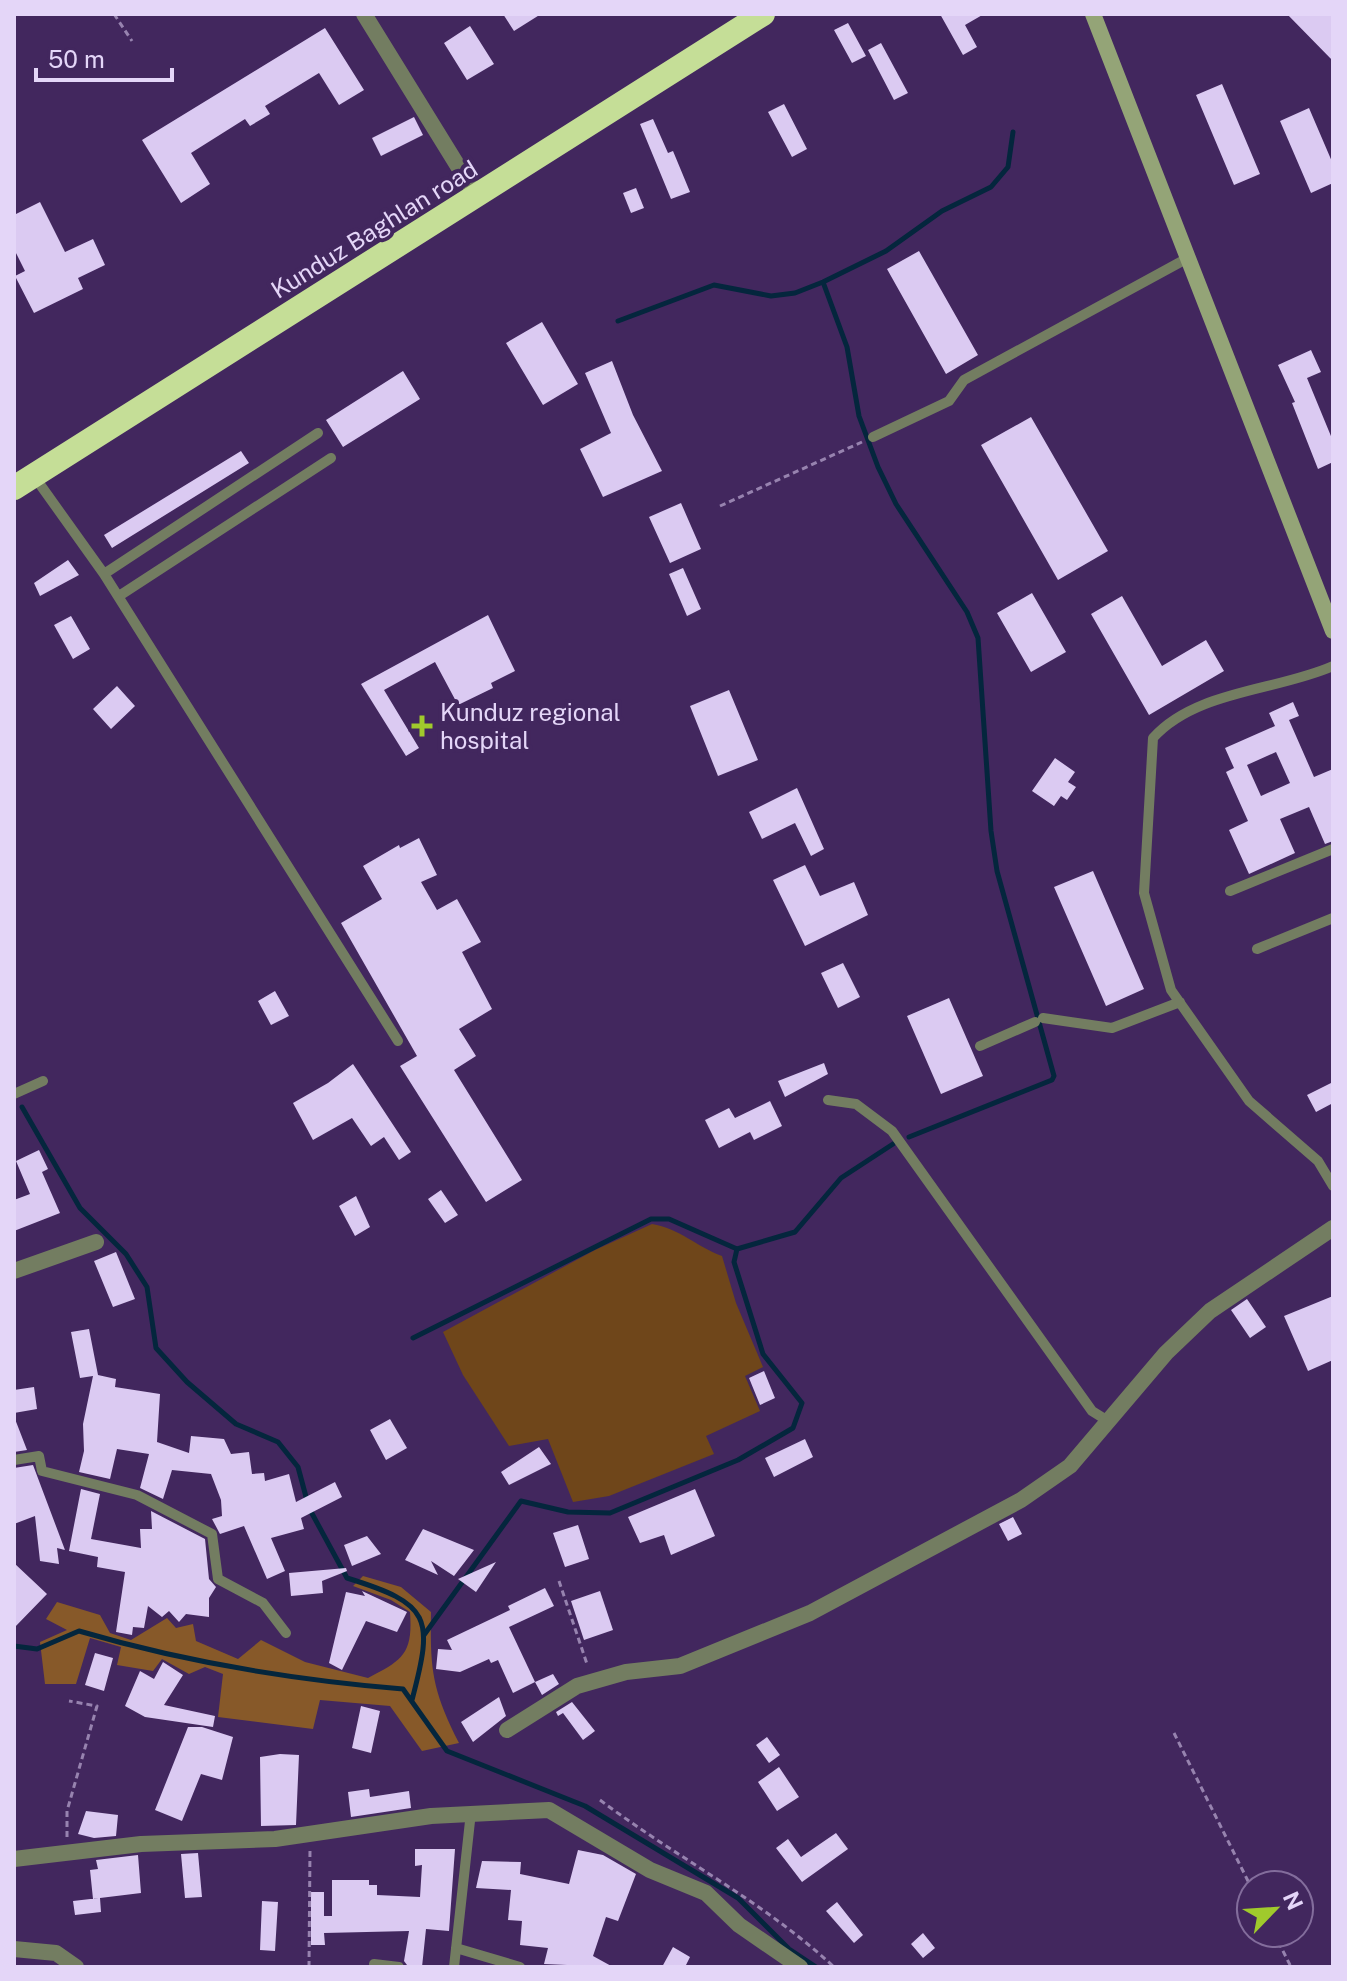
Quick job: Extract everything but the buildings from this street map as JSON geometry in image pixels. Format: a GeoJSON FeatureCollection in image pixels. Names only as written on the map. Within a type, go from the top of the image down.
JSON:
{"type":"FeatureCollection","features":[{"type":"Feature","properties":{"kind":"highway","name":"Kunduz Baghlan road"},"geometry":{"type":"LineString","coordinates":[[24,482],[763,14]]}},
{"type":"Feature","properties":{"kind":"street"},"geometry":{"type":"LineString","coordinates":[[364,14],[477,197]]}},
{"type":"Feature","properties":{"kind":"street"},"geometry":{"type":"LineString","coordinates":[[1093,14],[1333,631]]}},
{"type":"Feature","properties":{"kind":"street"},"geometry":{"type":"LineString","coordinates":[[507,1730],[577,1686],[626,1672],[680,1666],[810,1613],[1021,1500],[1070,1466],[1166,1353],[1210,1311],[1333,1228]]}},
{"type":"Feature","properties":{"kind":"street"},"geometry":{"type":"LineString","coordinates":[[14,1271],[96,1242]]}},
{"type":"Feature","properties":{"kind":"street"},"geometry":{"type":"LineString","coordinates":[[14,1859],[141,1844],[310,1834],[471,1812],[549,1810],[650,1870],[706,1893],[739,1925],[800,1967]]}},
{"type":"Feature","properties":{"kind":"street"},"geometry":{"type":"LineString","coordinates":[[14,1949],[56,1953],[76,1967]]}},
{"type":"Feature","properties":{"kind":"lane"},"geometry":{"type":"LineString","coordinates":[[873,437],[949,401],[964,380],[1186,259]]}},
{"type":"Feature","properties":{"kind":"lane"},"geometry":{"type":"LineString","coordinates":[[104,574],[318,433]]}},
{"type":"Feature","properties":{"kind":"lane"},"geometry":{"type":"LineString","coordinates":[[119,596],[331,458]]}},
{"type":"Feature","properties":{"kind":"lane"},"geometry":{"type":"LineString","coordinates":[[24,482],[104,574],[119,596],[398,1041]]}},
{"type":"Feature","properties":{"kind":"lane"},"geometry":{"type":"LineString","coordinates":[[1333,666],[1305,677],[1248,689],[1167,722],[1153,738],[1144,893],[1171,990],[1249,1101],[1318,1161],[1333,1186]]}},
{"type":"Feature","properties":{"kind":"lane"},"geometry":{"type":"LineString","coordinates":[[1230,891],[1333,849]]}},
{"type":"Feature","properties":{"kind":"lane"},"geometry":{"type":"LineString","coordinates":[[1257,949],[1333,918]]}},
{"type":"Feature","properties":{"kind":"lane"},"geometry":{"type":"LineString","coordinates":[[980,1046],[1039,1020],[1112,1028],[1180,1002]]}},
{"type":"Feature","properties":{"kind":"lane"},"geometry":{"type":"LineString","coordinates":[[14,1094],[43,1081]]}},
{"type":"Feature","properties":{"kind":"lane"},"geometry":{"type":"LineString","coordinates":[[828,1100],[856,1104],[892,1131],[1092,1411],[1108,1421]]}},
{"type":"Feature","properties":{"kind":"lane"},"geometry":{"type":"LineString","coordinates":[[14,1460],[39,1456],[42,1471],[137,1495],[212,1534],[218,1579],[263,1603],[286,1633]]}},
{"type":"Feature","properties":{"kind":"lane"},"geometry":{"type":"LineString","coordinates":[[454,1967],[471,1812]]}},
{"type":"Feature","properties":{"kind":"lane"},"geometry":{"type":"LineString","coordinates":[[456,1948],[515,1963],[520,1967]]}},
{"type":"Feature","properties":{"kind":"lane"},"geometry":{"type":"LineString","coordinates":[[374,1964],[399,1967]]}},
{"type":"Feature","properties":{"kind":"path"},"geometry":{"type":"LineString","coordinates":[[114,14],[132,41]]}},
{"type":"Feature","properties":{"kind":"path"},"geometry":{"type":"LineString","coordinates":[[720,506],[859,443]]}},
{"type":"Feature","properties":{"kind":"path"},"geometry":{"type":"LineString","coordinates":[[559,1581],[592,1681]]}},
{"type":"Feature","properties":{"kind":"path"},"geometry":{"type":"LineString","coordinates":[[67,1852],[67,1811],[97,1706],[69,1701]]}},
{"type":"Feature","properties":{"kind":"path"},"geometry":{"type":"LineString","coordinates":[[1174,1733],[1242,1869]]}},
{"type":"Feature","properties":{"kind":"path"},"geometry":{"type":"LineString","coordinates":[[309,1967],[310,1834]]}},
{"type":"Feature","properties":{"kind":"path"},"geometry":{"type":"LineString","coordinates":[[1282,1949],[1291,1967]]}},
{"type":"Feature","properties":{"kind":"shaded area"},"geometry":{"type":"Polygon","coordinates":[[[652,1224],[671,1229],[722,1256],[736,1303],[763,1367],[745,1376],[760,1411],[706,1436],[714,1454],[609,1496],[573,1502],[548,1439],[509,1446],[463,1375],[443,1332],[595,1250],[652,1224]]]}},
{"type":"Feature","properties":{"kind":"shaded area"},"geometry":{"type":"Polygon","coordinates":[[[363,1576],[401,1587],[431,1612],[434,1679],[459,1743],[422,1751],[390,1706],[320,1700],[313,1729],[218,1717],[223,1674],[205,1667],[189,1674],[162,1659],[153,1671],[117,1665],[121,1647],[90,1638],[76,1684],[45,1684],[40,1642],[67,1630],[46,1619],[57,1602],[100,1615],[110,1633],[131,1640],[167,1618],[176,1628],[193,1624],[196,1641],[238,1659],[261,1640],[305,1662],[368,1678],[390,1666],[403,1654],[410,1638],[410,1612],[391,1600],[353,1586],[363,1576]]]}},
{"type":"Feature","properties":{"kind":"waterway"},"geometry":{"type":"LineString","coordinates":[[618,321],[714,285],[771,296],[795,293],[823,282],[886,251],[942,211],[991,187],[1008,167],[1013,132]]}},
{"type":"Feature","properties":{"kind":"waterway"},"geometry":{"type":"LineString","coordinates":[[823,282],[847,347],[859,416],[878,467],[896,504],[967,612],[978,638],[991,831],[997,871],[1054,1076],[1052,1080],[909,1137]]}},
{"type":"Feature","properties":{"kind":"waterway"},"geometry":{"type":"LineString","coordinates":[[22,1107],[80,1208],[126,1254],[147,1287],[156,1348],[187,1382],[236,1424],[278,1442],[298,1467],[309,1508],[347,1578],[396,1596],[410,1606],[419,1618],[423,1650],[412,1700]]}},
{"type":"Feature","properties":{"kind":"waterway"},"geometry":{"type":"LineString","coordinates":[[424,1635],[521,1501],[568,1512],[610,1513],[738,1460],[793,1428],[802,1403],[763,1354],[734,1262],[737,1249],[795,1232],[841,1178],[893,1144]]}},
{"type":"Feature","properties":{"kind":"waterway"},"geometry":{"type":"LineString","coordinates":[[413,1338],[651,1219],[669,1219],[737,1249]]}},
{"type":"Feature","properties":{"kind":"waterway"},"geometry":{"type":"LineString","coordinates":[[14,1646],[37,1649],[79,1631],[159,1652],[240,1668],[403,1689],[447,1751],[585,1806],[738,1898],[789,1949],[816,1967]]}},
{"type":"Feature","properties":{"kind":"place","name":"Kunduz regional hospital"},"geometry":{"type":"Point","coordinates":[422,726]}}]}
